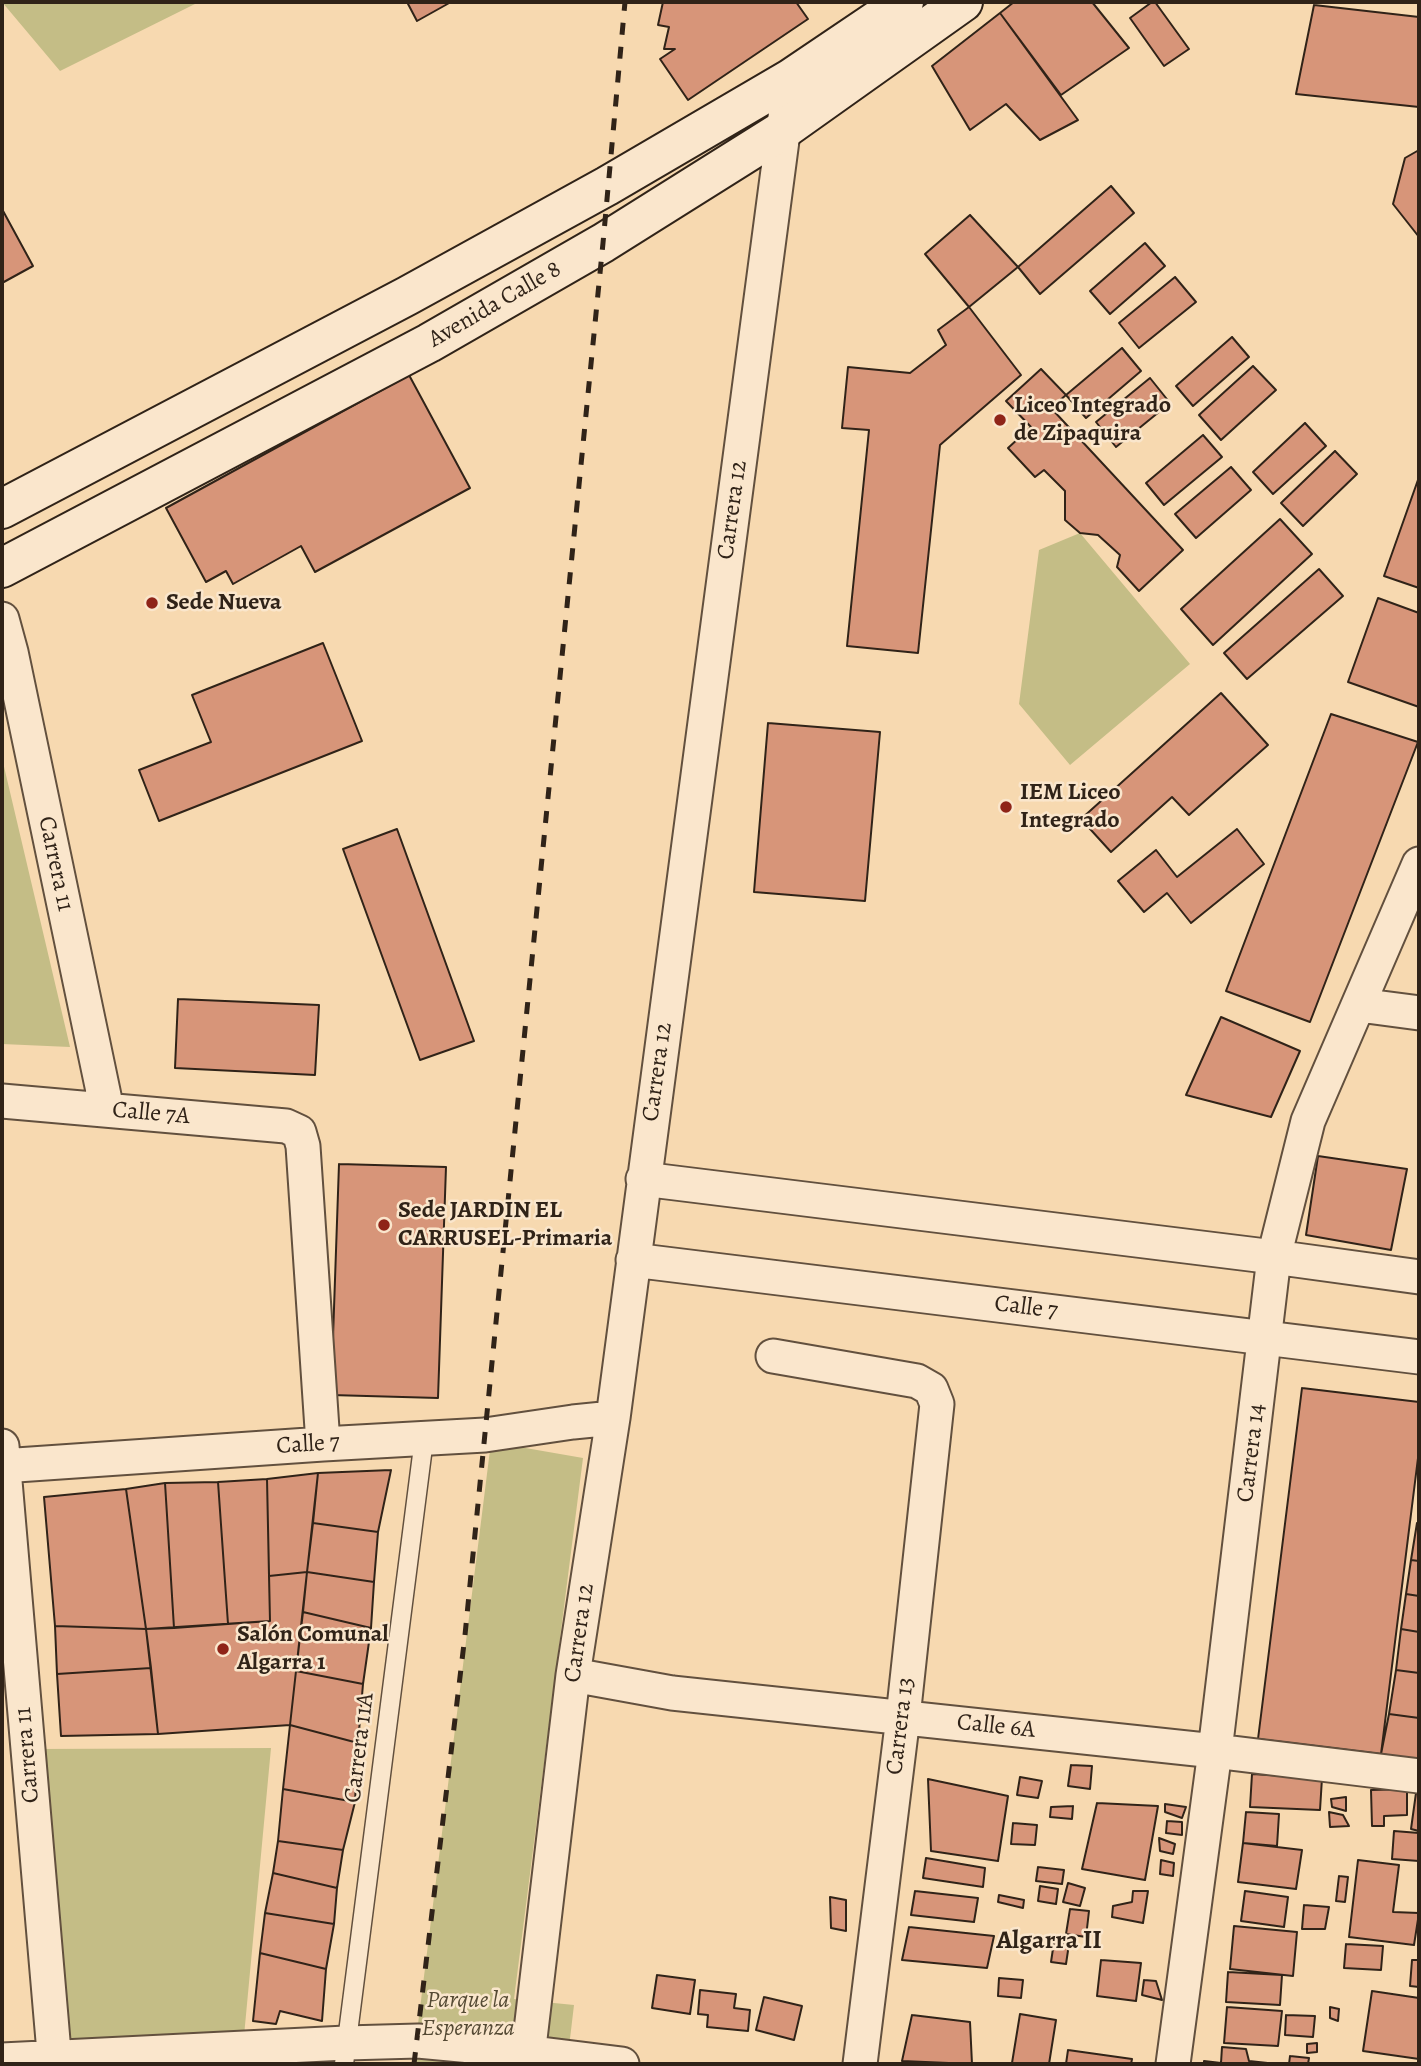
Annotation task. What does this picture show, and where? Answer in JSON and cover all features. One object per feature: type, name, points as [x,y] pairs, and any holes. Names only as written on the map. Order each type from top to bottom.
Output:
[{"type":"main road","name":"Avenida Calle 8","points":[[2,509],[407,296],[607,186],[790,79],[904,2]]},
{"type":"main road","name":"Avenida Calle 8","points":[[2,568],[429,343],[603,243],[783,130],[964,2]]},
{"type":"street","name":"Carrera 12","points":[[528,2058],[573,1675],[613,1418],[790,79]]},
{"type":"street","name":"Carrera 11","points":[[2,619],[107,1110]]},
{"type":"street","name":"Carrera 14","points":[[1173,2064],[1266,1339],[1274,1257],[1308,1121],[1419,864]]},
{"type":"street","points":[[1359,1005],[1419,1013]]},
{"type":"street","name":"Calle 7A","points":[[2,1101],[286,1126],[299,1132],[304,1159],[323,1444]]},
{"type":"street","points":[[643,1179],[1419,1277]]},
{"type":"street","name":"Calle 7","points":[[633,1260],[1419,1357]]},
{"type":"street","name":"Carrera 13","points":[[773,1356],[917,1381],[931,1389],[937,1404],[903,1717],[860,2064]]},
{"type":"street","name":"Calle 7","points":[[2,1459],[485,1435],[613,1418]]},
{"type":"street","name":"Carrera 11","points":[[2,1459],[55,2060]]},
{"type":"street","name":"Calle 6A","points":[[573,1675],[672,1693],[1214,1751],[1419,1776]]},
{"type":"street","points":[[2,2060],[345,2053],[418,2041],[528,2058],[622,2064]]},
{"type":"lane","name":"Carrera 11A","points":[[345,2053],[424,1439]]},
{"type":"green space","points":[[2,2],[199,2],[60,71]]},
{"type":"green space","points":[[1080,533],[1190,664],[1070,765],[1019,704],[1039,550]]},
{"type":"green space","points":[[2,758],[70,1047],[2,1044]]},
{"type":"green space","name":"Parque la Esperanza","points":[[491,1442],[583,1458],[514,1999],[574,2005],[567,2064],[413,2064]]},
{"type":"green space","points":[[271,1748],[244,2036],[59,2048],[36,1749]]},
{"type":"building","points":[[407,2],[451,2],[417,21]]},
{"type":"building","points":[[663,2],[796,2],[808,19],[688,100],[660,59],[675,49],[664,49],[669,27],[658,25]]},
{"type":"building","points":[[1014,2],[1092,2],[1129,48],[1061,95],[1000,13]]},
{"type":"building","points":[[1155,2],[1189,49],[1164,66],[1130,18]]},
{"type":"building","points":[[1314,5],[1419,17],[1419,107],[1296,94]]},
{"type":"building","points":[[1000,13],[1078,120],[1040,140],[1006,104],[970,130],[932,66]]},
{"type":"building","points":[[1419,150],[1419,237],[1393,204],[1405,158]]},
{"type":"building","points":[[1111,186],[1134,213],[1040,294],[1018,267]]},
{"type":"building","points":[[2,209],[33,266],[2,283]]},
{"type":"building","points":[[970,215],[1018,267],[969,307],[925,254]]},
{"type":"building","points":[[1145,243],[1165,266],[1110,314],[1090,291]]},
{"type":"building","points":[[1175,277],[1196,302],[1139,348],[1119,323]]},
{"type":"building","points":[[969,307],[1021,375],[940,445],[918,653],[847,646],[869,430],[842,428],[848,367],[910,373],[946,345],[938,330]]},
{"type":"building","points":[[1232,337],[1249,357],[1193,406],[1176,386]]},
{"type":"building","points":[[1122,348],[1141,371],[1086,418],[1066,395]]},
{"type":"building","points":[[1253,366],[1276,390],[1221,440],[1199,415]]},
{"type":"building","points":[[1041,369],[1066,395],[1051,408],[1183,550],[1139,591],[1117,567],[1120,555],[1098,535],[1080,533],[1065,520],[1065,491],[1044,470],[1035,477],[1008,448],[1031,427],[1006,401]]},
{"type":"building","points":[[409,375],[470,488],[315,572],[301,546],[233,584],[226,571],[206,582],[166,508]]},
{"type":"building","points":[[1150,378],[1170,403],[1116,447],[1096,422]]},
{"type":"building","points":[[1305,423],[1326,446],[1273,494],[1253,472]]},
{"type":"building","points":[[1203,435],[1222,457],[1164,505],[1146,483]]},
{"type":"building","points":[[1335,451],[1357,474],[1303,526],[1281,503]]},
{"type":"building","points":[[1231,467],[1251,490],[1196,538],[1175,514]]},
{"type":"building","points":[[1419,477],[1419,588],[1384,576]]},
{"type":"building","points":[[1280,519],[1312,554],[1213,645],[1181,609]]},
{"type":"building","points":[[1319,569],[1343,596],[1247,679],[1224,653]]},
{"type":"building","points":[[1378,598],[1419,613],[1419,707],[1348,682]]},
{"type":"building","points":[[323,643],[362,741],[159,821],[139,770],[211,742],[192,695]]},
{"type":"building","points":[[1221,693],[1268,745],[1189,815],[1172,797],[1111,852],[1081,819]]},
{"type":"building","points":[[1331,714],[1418,742],[1310,1022],[1226,991]]},
{"type":"building","points":[[768,723],[880,732],[865,901],[754,892]]},
{"type":"building","points":[[397,829],[474,1041],[420,1060],[343,849]]},
{"type":"building","points":[[1237,829],[1264,864],[1191,923],[1167,893],[1144,912],[1118,881],[1156,850],[1177,877]]},
{"type":"building","points":[[178,999],[319,1005],[315,1075],[175,1068]]},
{"type":"building","points":[[1221,1017],[1300,1051],[1271,1117],[1186,1095]]},
{"type":"building","points":[[1318,1156],[1407,1169],[1391,1250],[1306,1235]]},
{"type":"building","points":[[339,1164],[446,1167],[438,1398],[331,1395]]},
{"type":"building","points":[[1302,1388],[1419,1402],[1419,1450],[1381,1754],[1258,1739]]},
{"type":"building","points":[[391,1470],[378,1532],[313,1523],[318,1473]]},
{"type":"building","points":[[318,1473],[307,1572],[269,1576],[267,1479]]},
{"type":"building","points":[[267,1479],[270,1621],[228,1624],[218,1482]]},
{"type":"building","points":[[218,1482],[228,1624],[174,1628],[165,1483]]},
{"type":"building","points":[[165,1483],[174,1628],[146,1629],[126,1489]]},
{"type":"building","points":[[126,1489],[146,1629],[55,1626],[44,1497]]},
{"type":"building","points":[[313,1523],[378,1532],[374,1582],[307,1572]]},
{"type":"building","points":[[1419,1523],[1419,1561],[1411,1560]]},
{"type":"building","points":[[1411,1560],[1419,1561],[1419,1596],[1406,1594]]},
{"type":"building","name":"Salón Comunal Algarra 1","points":[[307,1572],[290,1725],[158,1734],[146,1629],[270,1621],[269,1576]]},
{"type":"building","points":[[307,1572],[374,1582],[371,1628],[303,1612]]},
{"type":"building","points":[[1406,1594],[1419,1596],[1419,1632],[1401,1629]]},
{"type":"building","points":[[303,1612],[371,1628],[363,1684],[296,1671]]},
{"type":"building","points":[[55,1626],[146,1629],[151,1668],[57,1674]]},
{"type":"building","points":[[1401,1629],[1419,1632],[1419,1673],[1396,1670]]},
{"type":"building","points":[[151,1668],[158,1734],[61,1736],[57,1674]]},
{"type":"building","points":[[1396,1670],[1419,1673],[1419,1718],[1389,1714]]},
{"type":"building","points":[[296,1671],[363,1684],[358,1743],[290,1725]]},
{"type":"building","points":[[1389,1714],[1419,1718],[1419,1760],[1381,1754]]},
{"type":"building","points":[[290,1725],[358,1743],[355,1802],[283,1789]]},
{"type":"building","points":[[1071,1765],[1092,1766],[1090,1789],[1068,1786]]},
{"type":"building","points":[[1252,1774],[1322,1778],[1320,1810],[1250,1807]]},
{"type":"building","points":[[1020,1777],[1042,1781],[1038,1798],[1017,1795]]},
{"type":"building","points":[[928,1779],[1008,1796],[998,1861],[931,1851]]},
{"type":"building","points":[[283,1789],[355,1802],[343,1850],[278,1841]]},
{"type":"building","points":[[1407,1789],[1407,1815],[1384,1816],[1384,1826],[1372,1826],[1371,1790]]},
{"type":"building","points":[[1416,1793],[1419,1794],[1419,1831],[1411,1829]]},
{"type":"building","points":[[1346,1797],[1346,1811],[1332,1807],[1331,1799]]},
{"type":"building","points":[[1097,1803],[1158,1806],[1145,1880],[1082,1869]]},
{"type":"building","points":[[1165,1804],[1186,1807],[1182,1818],[1165,1812]]},
{"type":"building","points":[[1073,1806],[1072,1819],[1050,1817],[1051,1807]]},
{"type":"building","points":[[1246,1812],[1279,1814],[1277,1846],[1243,1843]]},
{"type":"building","points":[[1329,1812],[1343,1815],[1349,1826],[1330,1827]]},
{"type":"building","points":[[1167,1821],[1182,1822],[1182,1835],[1166,1833]]},
{"type":"building","points":[[1013,1823],[1037,1825],[1035,1845],[1011,1844]]},
{"type":"building","points":[[1394,1831],[1419,1833],[1419,1861],[1392,1859]]},
{"type":"building","points":[[1159,1838],[1175,1844],[1173,1854],[1160,1851]]},
{"type":"building","points":[[278,1841],[343,1850],[337,1888],[273,1873]]},
{"type":"building","points":[[1243,1843],[1302,1850],[1296,1889],[1238,1882]]},
{"type":"building","points":[[926,1858],[985,1868],[983,1887],[923,1878]]},
{"type":"building","points":[[1161,1860],[1174,1863],[1173,1876],[1160,1874]]},
{"type":"building","points":[[1358,1860],[1399,1865],[1393,1912],[1419,1913],[1414,1945],[1349,1937]]},
{"type":"building","points":[[1038,1867],[1064,1870],[1062,1884],[1036,1881]]},
{"type":"building","points":[[273,1873],[337,1888],[334,1924],[265,1913]]},
{"type":"building","points":[[1339,1876],[1348,1877],[1345,1902],[1336,1901]]},
{"type":"building","points":[[1068,1883],[1085,1888],[1080,1906],[1063,1902]]},
{"type":"building","points":[[1040,1886],[1058,1889],[1056,1904],[1038,1901]]},
{"type":"building","points":[[915,1891],[978,1898],[974,1922],[911,1915]]},
{"type":"building","points":[[1133,1891],[1148,1891],[1143,1923],[1112,1917],[1113,1906],[1132,1902]]},
{"type":"building","points":[[1245,1891],[1288,1897],[1284,1927],[1241,1921]]},
{"type":"building","points":[[999,1895],[1024,1900],[1023,1908],[998,1902]]},
{"type":"building","points":[[830,1897],[846,1900],[846,1931],[831,1928]]},
{"type":"building","points":[[1304,1905],[1329,1907],[1325,1929],[1302,1929]]},
{"type":"building","points":[[1070,1909],[1089,1911],[1086,1937],[1066,1934]]},
{"type":"building","points":[[265,1913],[334,1924],[326,1969],[260,1953]]},
{"type":"building","points":[[1234,1926],[1297,1932],[1293,1976],[1230,1969]]},
{"type":"building","points":[[909,1927],[994,1936],[987,1968],[902,1960]]},
{"type":"building","points":[[1054,1942],[1069,1944],[1066,1964],[1051,1962]]},
{"type":"building","points":[[1346,1944],[1383,1946],[1381,1970],[1344,1968]]},
{"type":"building","points":[[260,1953],[326,1969],[322,2021],[280,2011],[276,2024],[253,2021]]},
{"type":"building","points":[[1101,1960],[1141,1963],[1136,2001],[1097,1996]]},
{"type":"building","points":[[1412,1960],[1419,1960],[1419,1987],[1410,1986]]},
{"type":"building","points":[[1228,1972],[1282,1975],[1280,2005],[1226,2002]]},
{"type":"building","points":[[657,1975],[695,1980],[690,2014],[652,2008]]},
{"type":"building","points":[[999,1978],[1023,1980],[1021,1998],[998,1996]]},
{"type":"building","points":[[1144,1980],[1156,1981],[1162,2000],[1142,1995]]},
{"type":"building","points":[[700,1990],[736,1994],[734,2008],[750,2010],[748,2031],[707,2027],[708,2015],[698,2014]]},
{"type":"building","points":[[1372,1991],[1419,1998],[1419,2059],[1363,2051]]},
{"type":"building","points":[[764,1997],[802,2006],[794,2040],[756,2030]]},
{"type":"building","points":[[1227,2007],[1282,2011],[1278,2046],[1224,2043]]},
{"type":"building","points":[[1330,2007],[1339,2009],[1338,2021],[1330,2018]]},
{"type":"building","points":[[1020,2014],[1056,2020],[1049,2064],[1012,2063]]},
{"type":"building","points":[[912,2015],[970,2022],[972,2064],[902,2061]]},
{"type":"building","points":[[1286,2015],[1315,2016],[1313,2037],[1285,2035]]},
{"type":"building","points":[[1317,2043],[1317,2052],[1307,2053],[1307,2044]]},
{"type":"building","points":[[1222,2047],[1246,2049],[1249,2061],[1277,2064],[1204,2064],[1204,2061],[1221,2063]]},
{"type":"building","points":[[1068,2050],[1132,2059],[1131,2064],[1066,2064]]},
{"type":"building","points":[[1290,2056],[1309,2058],[1308,2064],[1289,2064]]},
{"type":"railway","points":[[414,2064],[465,1635],[625,2]]},
{"type":"place","name":"Liceo Integrado de Zipaquira","points":[[1000,420]]},
{"type":"place","name":"Sede Nueva","points":[[152,603]]},
{"type":"place","name":"IEM Liceo Integrado","points":[[1006,807]]},
{"type":"place","name":"Sede JARDIN EL CARRUSEL-Primaria","points":[[384,1225]]},
{"type":"place","name":"Salón Comunal Algarra 1","points":[[223,1649]]},
{"type":"district","name":"Algarra II","points":[[1049,1942]]}]
